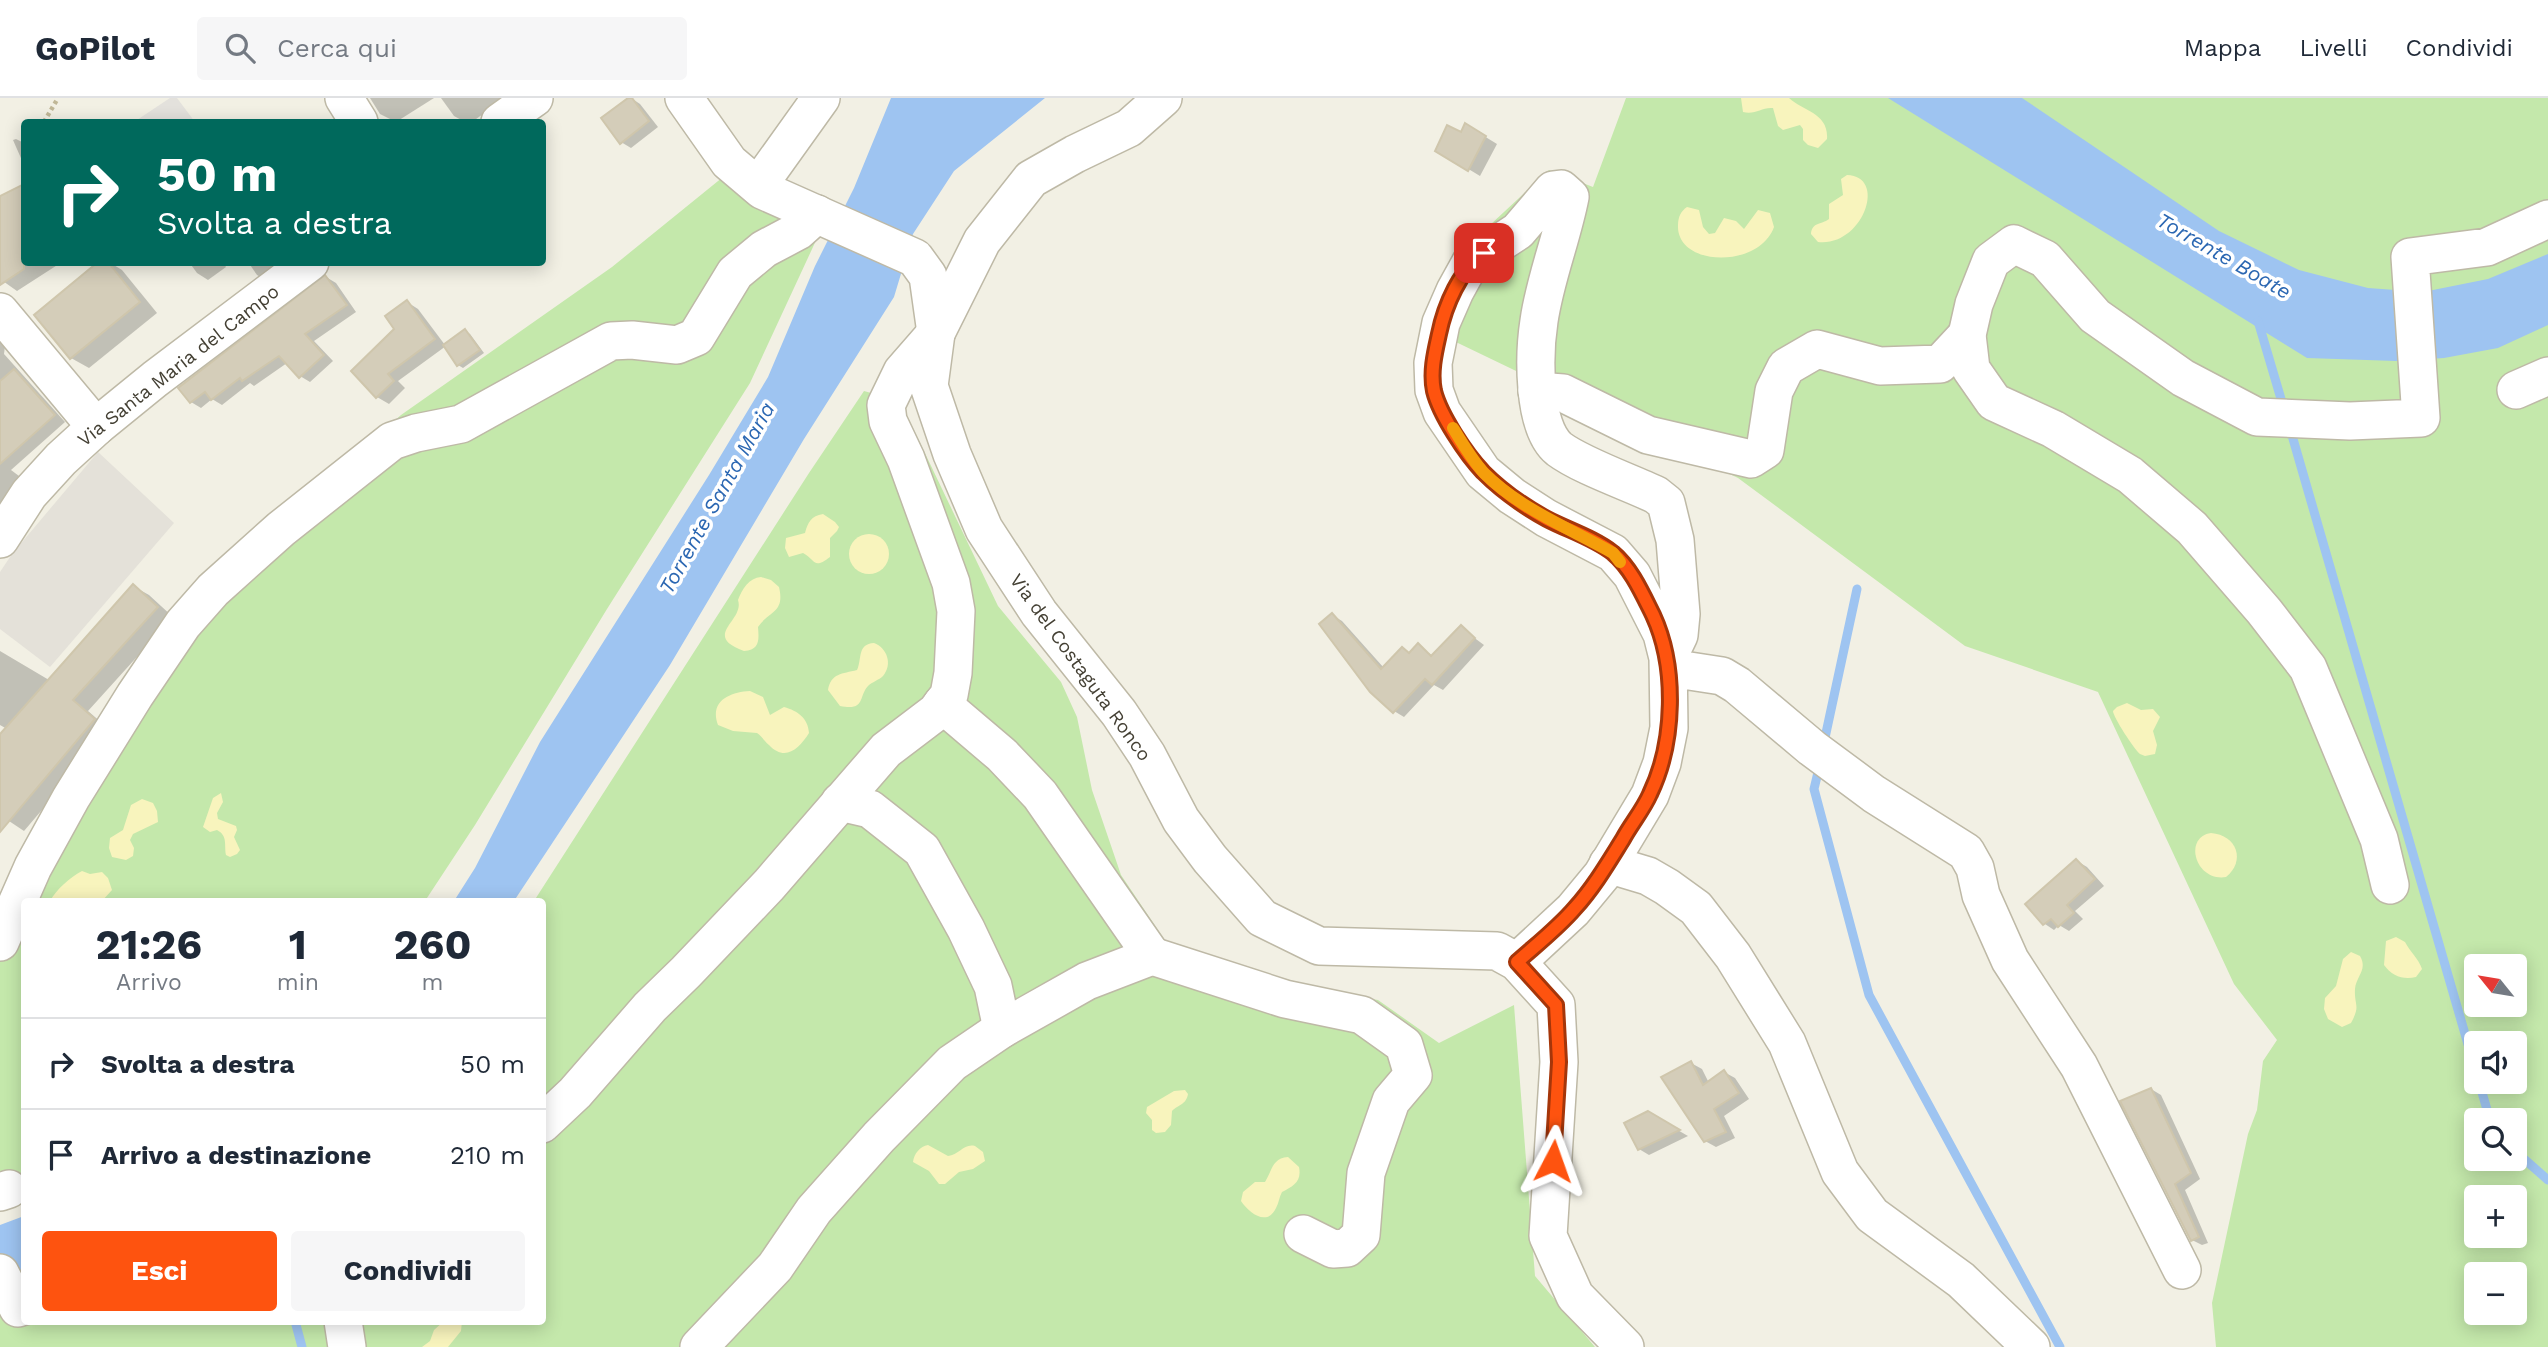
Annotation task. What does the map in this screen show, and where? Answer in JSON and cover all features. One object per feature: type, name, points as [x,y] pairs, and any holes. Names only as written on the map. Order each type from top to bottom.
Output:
[{"type":"street","points":[[344,98],[357,119]]},
{"type":"street","points":[[504,119],[534,98]]},
{"type":"street","points":[[0,942],[33,867],[71,798],[183,624],[213,590],[281,529],[392,441],[461,424],[611,341],[632,340],[677,345],[696,337],[735,273],[764,249],[798,231],[819,215],[758,186],[729,162],[684,98]]},
{"type":"street","points":[[758,186],[821,98]]},
{"type":"street","points":[[546,1120],[575,1093],[650,1007],[769,885],[886,750],[936,712],[948,695],[953,673],[956,611],[951,583],[906,459],[888,421],[886,405],[902,372],[936,333],[982,241],[1031,179],[1129,128],[1163,98]]},
{"type":"street","points":[[1517,962],[1573,910],[1602,875],[1650,795],[1662,763],[1669,728],[1668,658],[1662,634],[1632,575],[1613,553],[1546,518],[1512,496],[1483,472],[1442,412],[1434,390],[1433,363],[1441,323],[1471,262],[1518,231],[1553,190],[1561,189],[1570,197],[1539,320],[1538,407],[1546,429],[1558,448],[1656,495],[1667,503],[1675,540],[1681,614],[1679,635],[1668,658]]},
{"type":"street","name":"Via del Costaguta Ronco","points":[[819,215],[915,258],[928,276],[936,333],[929,386],[951,454],[984,529],[1038,612],[1118,713],[1147,755],[1181,820],[1210,859],[1262,918],[1318,946],[1497,951],[1517,962],[1556,1005],[1559,1062],[1548,1236],[1575,1296],[1625,1347]]},
{"type":"street","points":[[2390,885],[2379,839],[2308,668],[2264,611],[2192,528],[2130,475],[2053,429],[1994,402],[1971,369],[1967,335],[1974,304],[1991,261],[2014,244],[2045,259],[2095,316],[2183,378],[2258,417],[2350,421],[2421,418],[2410,257],[2487,247],[2548,219]]},
{"type":"street","name":"Via Santa Maria del Campo","points":[[0,539],[29,495],[61,459],[96,427],[305,266]]},
{"type":"street","points":[[0,313],[96,427]]},
{"type":"street","points":[[1537,391],[1563,394],[1648,435],[1751,459],[1765,450],[1774,391],[1786,367],[1817,349],[1880,366],[1940,364],[1967,335]]},
{"type":"street","points":[[1668,658],[1683,670],[1722,676],[1737,685],[1812,748],[1874,794],[1966,852],[1976,868],[1981,895],[2010,960],[2079,1066],[2182,1270]]},
{"type":"street","points":[[942,704],[1002,755],[1041,795],[1152,956],[1285,999],[1362,1015],[1404,1045],[1413,1074],[1391,1101],[1366,1173],[1362,1235],[1347,1248],[1333,1249],[1303,1234]]},
{"type":"street","points":[[840,802],[870,809],[922,850],[966,929],[993,986],[1002,1029]]},
{"type":"street","points":[[1608,864],[1648,876],[1696,908],[1732,956],[1787,1042],[1840,1172],[1872,1215],[1961,1280],[2031,1347]]},
{"type":"street","points":[[699,1347],[775,1267],[814,1210],[878,1137],[952,1063],[1002,1029],[1087,981],[1152,956]]},
{"type":"street","points":[[344,1325],[347,1347]]},
{"type":"path","points":[[46,119],[58,98]]},
{"type":"shaded area","points":[[170,98],[177,98],[193,119],[138,119]]},
{"type":"shaded area","points":[[98,452],[174,523],[50,667],[0,629],[0,572]]},
{"type":"green space","points":[[1626,98],[2548,98],[2548,1347],[2216,1347],[2212,1303],[2248,1134],[2257,1110],[2263,1061],[2277,1040],[2234,984],[2098,692],[1965,646],[1738,478],[1433,331],[1461,252],[1549,170],[1593,187]]},
{"type":"green space","points":[[723,177],[763,211],[819,234],[750,383],[427,898],[21,898],[21,1200],[0,1211],[0,912],[112,724],[325,481],[401,415],[612,267]]},
{"type":"green space","points":[[864,391],[900,401],[998,606],[1061,682],[1077,717],[1092,790],[1121,875],[1166,942],[1256,980],[1378,1000],[1439,1043],[1514,1005],[1535,1276],[1595,1347],[0,1347],[0,1301],[21,1318],[21,1325],[546,1325],[546,898],[536,898]]},
{"type":"sand","points":[[1741,98],[1789,98],[1820,118],[1827,130],[1827,139],[1818,148],[1808,145],[1803,140],[1803,129],[1800,125],[1783,130],[1778,126],[1773,108],[1743,112]]},
{"type":"sand","points":[[1847,175],[1859,178],[1866,187],[1868,198],[1865,211],[1847,234],[1834,241],[1818,242],[1811,234],[1812,230],[1829,219],[1829,204],[1843,195],[1841,179]]},
{"type":"sand","points":[[1687,207],[1699,210],[1703,227],[1709,234],[1715,233],[1724,218],[1736,221],[1744,229],[1758,210],[1770,213],[1774,227],[1765,241],[1737,256],[1720,258],[1704,255],[1690,249],[1681,239],[1679,219]]},
{"type":"sand","points":[[823,514],[839,527],[830,538],[830,557],[817,563],[803,553],[789,557],[785,548],[786,538],[805,533],[811,520]]},
{"type":"sand","points":[[869,534],[877,535],[883,540],[888,546],[888,562],[883,568],[877,573],[869,574],[861,573],[855,568],[850,562],[849,554],[850,546],[855,540],[861,535]]},
{"type":"sand","points":[[761,577],[771,580],[779,587],[780,602],[758,627],[756,646],[744,651],[732,645],[726,639],[725,633],[739,608],[738,600],[744,588],[753,579]]},
{"type":"sand","points":[[874,643],[885,652],[888,662],[886,671],[868,686],[858,705],[840,706],[828,690],[829,684],[838,675],[857,670],[862,649]]},
{"type":"sand","points":[[750,691],[763,697],[770,715],[784,707],[804,719],[809,733],[801,744],[791,751],[781,753],[757,733],[733,731],[718,725],[716,710],[723,699],[735,693]]},
{"type":"sand","points":[[2127,703],[2141,710],[2153,709],[2160,717],[2153,731],[2157,745],[2155,754],[2140,754],[2116,720],[2113,711]]},
{"type":"sand","points":[[221,793],[223,802],[217,813],[218,819],[236,826],[234,837],[240,850],[230,857],[226,855],[223,835],[217,830],[210,832],[203,827],[213,798]]},
{"type":"sand","points":[[142,799],[153,803],[158,822],[133,834],[130,840],[134,848],[133,856],[126,860],[112,857],[110,838],[123,830],[131,805]]},
{"type":"sand","points":[[2211,833],[2227,838],[2236,850],[2236,864],[2226,877],[2215,877],[2207,873],[2196,858],[2197,842],[2202,836]]},
{"type":"sand","points":[[82,871],[90,874],[102,872],[108,878],[112,890],[105,898],[52,898],[72,877]]},
{"type":"sand","points":[[2396,937],[2405,942],[2421,965],[2422,969],[2416,977],[2398,976],[2384,965],[2386,941]]},
{"type":"sand","points":[[2351,952],[2360,956],[2363,965],[2355,989],[2356,1012],[2351,1023],[2342,1027],[2328,1019],[2324,1009],[2325,998],[2336,986],[2343,959]]},
{"type":"sand","points":[[1185,1090],[1187,1098],[1172,1111],[1171,1125],[1165,1132],[1156,1133],[1152,1130],[1152,1120],[1146,1113],[1147,1107],[1174,1091]]},
{"type":"sand","points":[[928,1145],[948,1156],[968,1146],[975,1146],[983,1152],[985,1161],[973,1169],[959,1172],[945,1184],[939,1184],[929,1171],[913,1162],[918,1151]]},
{"type":"sand","points":[[1288,1157],[1299,1167],[1298,1180],[1282,1192],[1272,1214],[1268,1217],[1258,1216],[1241,1201],[1243,1192],[1255,1182],[1265,1182],[1276,1162]]},
{"type":"sand","points":[[440,1325],[462,1325],[461,1331],[448,1347],[422,1347],[430,1341],[434,1330]]},
{"type":"water","name":"Torrente Santa Maria","points":[[891,98],[1045,98],[954,171],[913,234],[894,297],[804,439],[670,665],[516,898],[456,898],[475,868],[540,742],[768,377],[815,266],[854,188]]},
{"type":"water","name":"Torrente Boate","points":[[1888,98],[2022,98],[2219,231],[2299,270],[2368,288],[2423,292],[2488,279],[2548,254],[2548,325],[2498,348],[2444,358],[2396,361],[2307,358]]},
{"type":"water","points":[[21,1217],[21,1282],[0,1291],[0,1225]]},
{"type":"building","points":[[628,98],[632,98],[649,121],[620,144],[601,118]]},
{"type":"building","points":[[1465,123],[1486,136],[1468,171],[1435,151],[1447,125],[1461,132]]},
{"type":"building","points":[[21,186],[21,266],[24,266],[24,269],[0,285],[0,196]]},
{"type":"building","points":[[93,266],[111,266],[140,302],[70,359],[34,315]]},
{"type":"building","points":[[325,275],[347,305],[305,334],[324,355],[299,378],[279,356],[242,381],[240,378],[211,400],[205,392],[190,403],[178,388]]},
{"type":"building","points":[[407,300],[435,339],[388,374],[394,381],[376,398],[351,371],[394,329],[385,316]]},
{"type":"building","points":[[465,329],[480,350],[457,366],[443,345]]},
{"type":"building","points":[[14,369],[55,415],[0,464],[0,381]]},
{"type":"building","points":[[133,584],[158,607],[73,700],[95,719],[0,832],[0,734]]},
{"type":"building","points":[[1332,613],[1381,669],[1402,647],[1409,653],[1418,643],[1431,656],[1461,625],[1475,638],[1432,685],[1425,679],[1393,713],[1370,692],[1319,624]]},
{"type":"building","points":[[2076,859],[2095,879],[2067,905],[2074,913],[2058,927],[2051,919],[2043,925],[2025,904]]},
{"type":"building","points":[[1691,1061],[1703,1085],[1724,1070],[1739,1093],[1714,1109],[1726,1132],[1704,1142],[1661,1077]]},
{"type":"building","points":[[2151,1088],[2191,1173],[2175,1184],[2199,1237],[2191,1241],[2120,1101]]},
{"type":"building","points":[[1648,1111],[1680,1130],[1638,1150],[1624,1123]]},
{"type":"waterway","points":[[2258,321],[2284,409]]},
{"type":"waterway","points":[[2289,425],[2464,1031]]},
{"type":"waterway","points":[[1823,747],[1857,589]]},
{"type":"waterway","points":[[1820,764],[1814,789],[1869,995],[2060,1347]]},
{"type":"waterway","points":[[2482,1094],[2487,1108]]},
{"type":"waterway","points":[[2527,1162],[2548,1180]]},
{"type":"waterway","points":[[296,1325],[302,1347]]},
{"type":"slow traffic","points":[[1453,428],[1483,472],[1512,496],[1546,518],[1613,553],[1620,562]]},
{"type":"route","points":[[1484,253],[1471,262],[1441,323],[1433,363],[1434,390],[1442,412],[1483,472],[1512,496],[1546,518],[1613,553],[1632,575],[1643,595],[1662,634],[1668,658],[1669,728],[1662,763],[1650,795],[1602,875],[1573,910],[1517,962],[1556,1005],[1559,1062],[1553,1161]]}]
